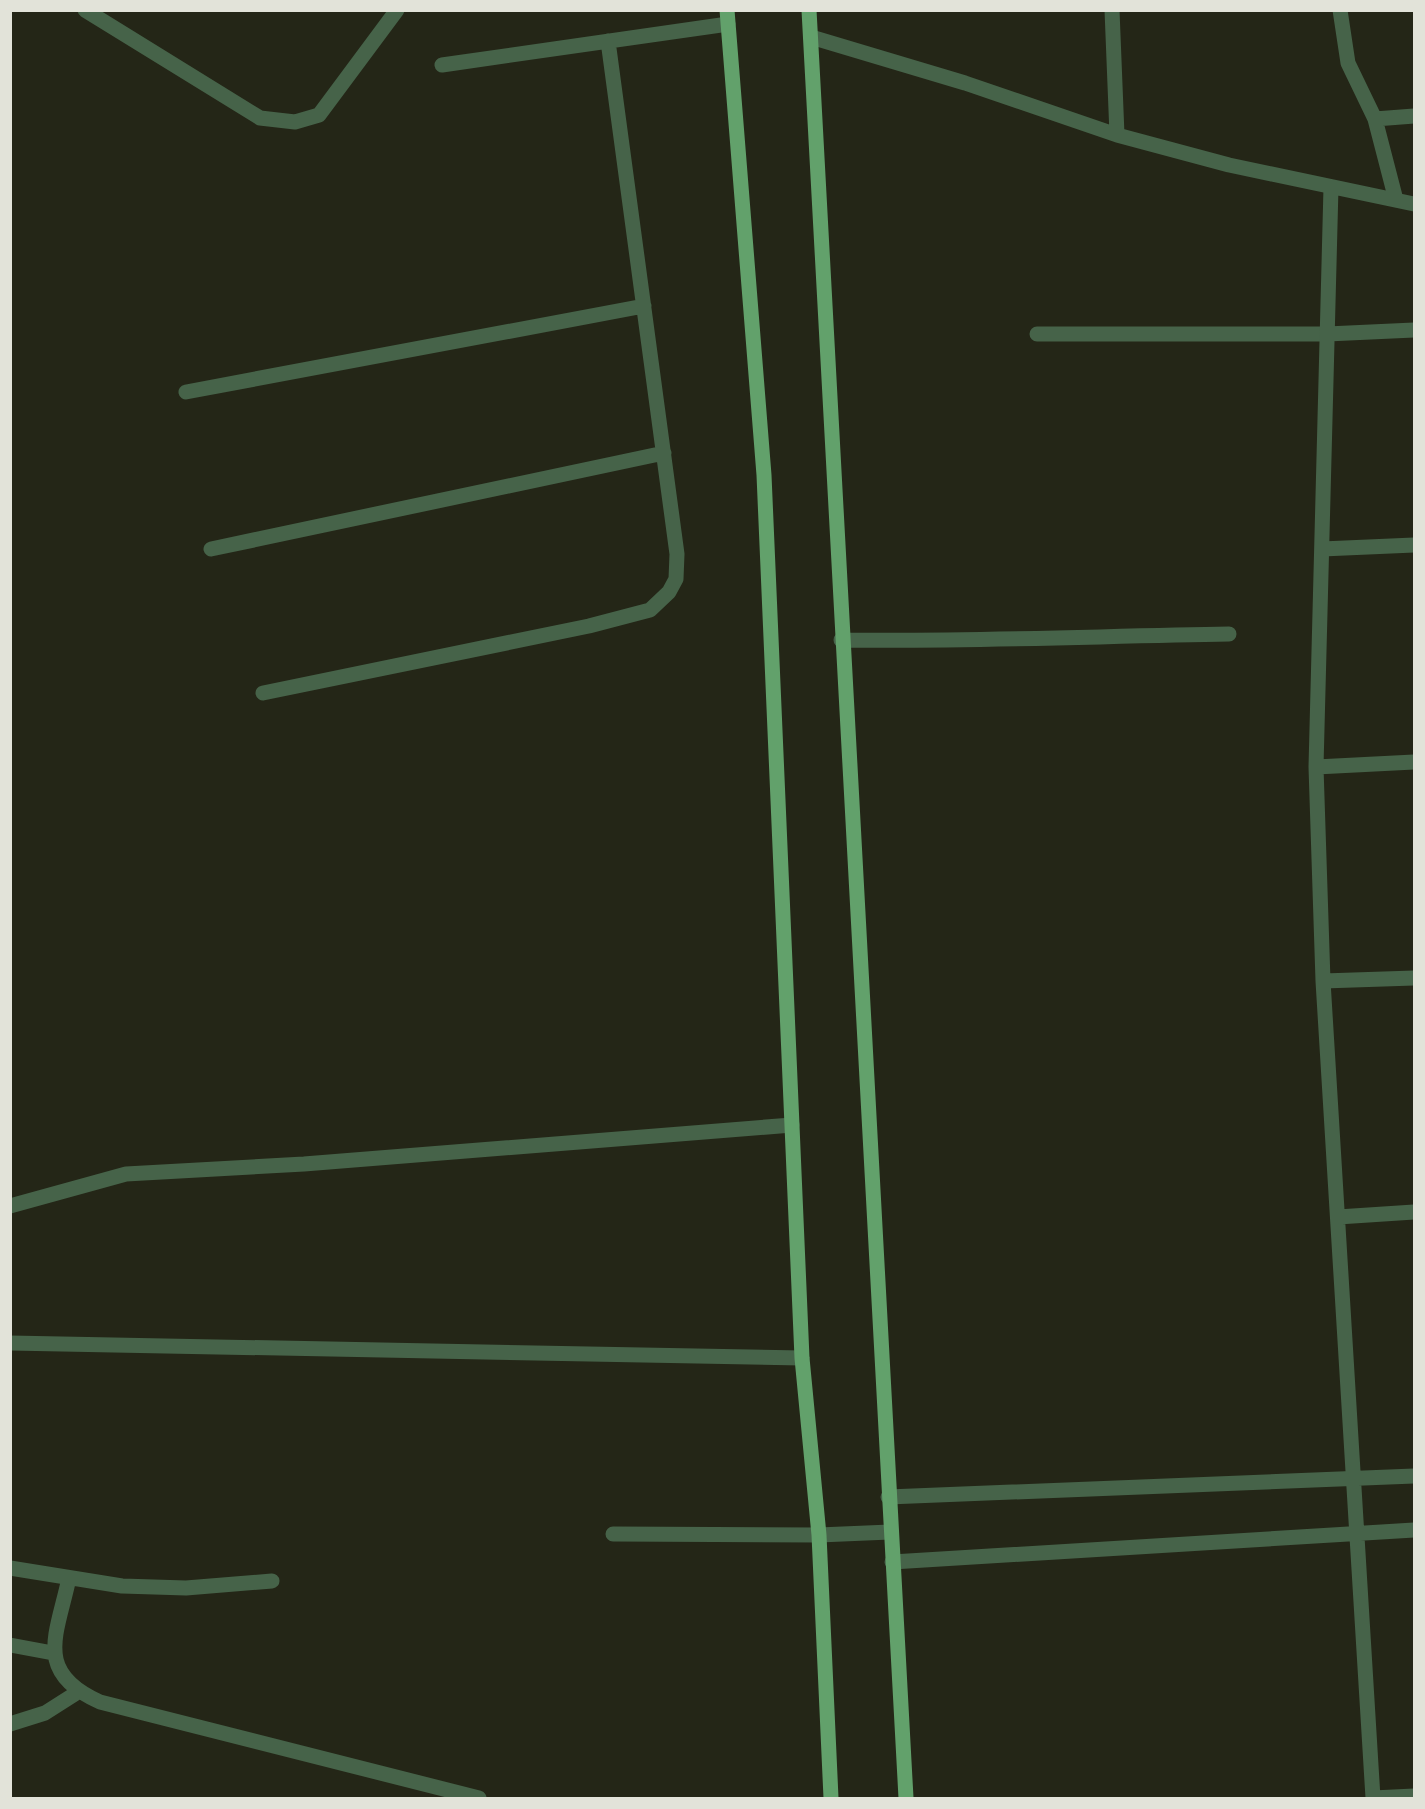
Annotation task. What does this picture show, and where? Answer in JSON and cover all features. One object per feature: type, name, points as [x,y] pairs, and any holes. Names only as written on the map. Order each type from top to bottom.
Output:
[{"type":"main road","points":[[808,10],[906,1798]]},
{"type":"main road","points":[[727,17],[764,475],[802,1358],[819,1535],[831,1798]]},
{"type":"street","points":[[85,10],[260,118],[295,122],[319,115],[398,10]]},
{"type":"street","points":[[1112,10],[1117,135]]},
{"type":"street","points":[[1341,10],[1348,63],[1375,119],[1396,200]]},
{"type":"street","points":[[442,65],[608,41],[727,17]]},
{"type":"street","points":[[811,37],[965,82],[1117,135],[1228,165],[1414,204]]},
{"type":"street","points":[[262,693],[589,626],[650,610],[669,592],[676,579],[677,554],[608,41]]},
{"type":"street","points":[[1375,119],[1414,116]]},
{"type":"street","points":[[1331,187],[1316,766],[1323,981],[1373,1798]]},
{"type":"street","points":[[186,392],[644,306]]},
{"type":"street","points":[[1037,334],[1327,334],[1414,330]]},
{"type":"street","points":[[211,549],[664,453]]},
{"type":"street","points":[[1322,549],[1414,545]]},
{"type":"street","points":[[841,640],[966,641],[1229,634]]},
{"type":"street","points":[[1316,766],[1414,762]]},
{"type":"street","points":[[1323,981],[1414,978]]},
{"type":"street","points":[[10,1206],[126,1174],[304,1164],[792,1125]]},
{"type":"street","points":[[1338,1216],[1414,1212]]},
{"type":"street","points":[[10,1342],[802,1358]]},
{"type":"street","points":[[888,1497],[1414,1476]]},
{"type":"street","points":[[892,1562],[1414,1530]]},
{"type":"street","points":[[613,1534],[819,1535],[890,1532]]},
{"type":"street","points":[[10,1568],[122,1586],[186,1588],[272,1581]]},
{"type":"street","points":[[69,1578],[53,1653],[62,1677],[78,1692],[100,1702],[479,1798]]},
{"type":"street","points":[[10,1645],[53,1653]]},
{"type":"street","points":[[10,1724],[45,1713],[78,1692]]},
{"type":"street","points":[[1363,1798],[1414,1796]]}]
